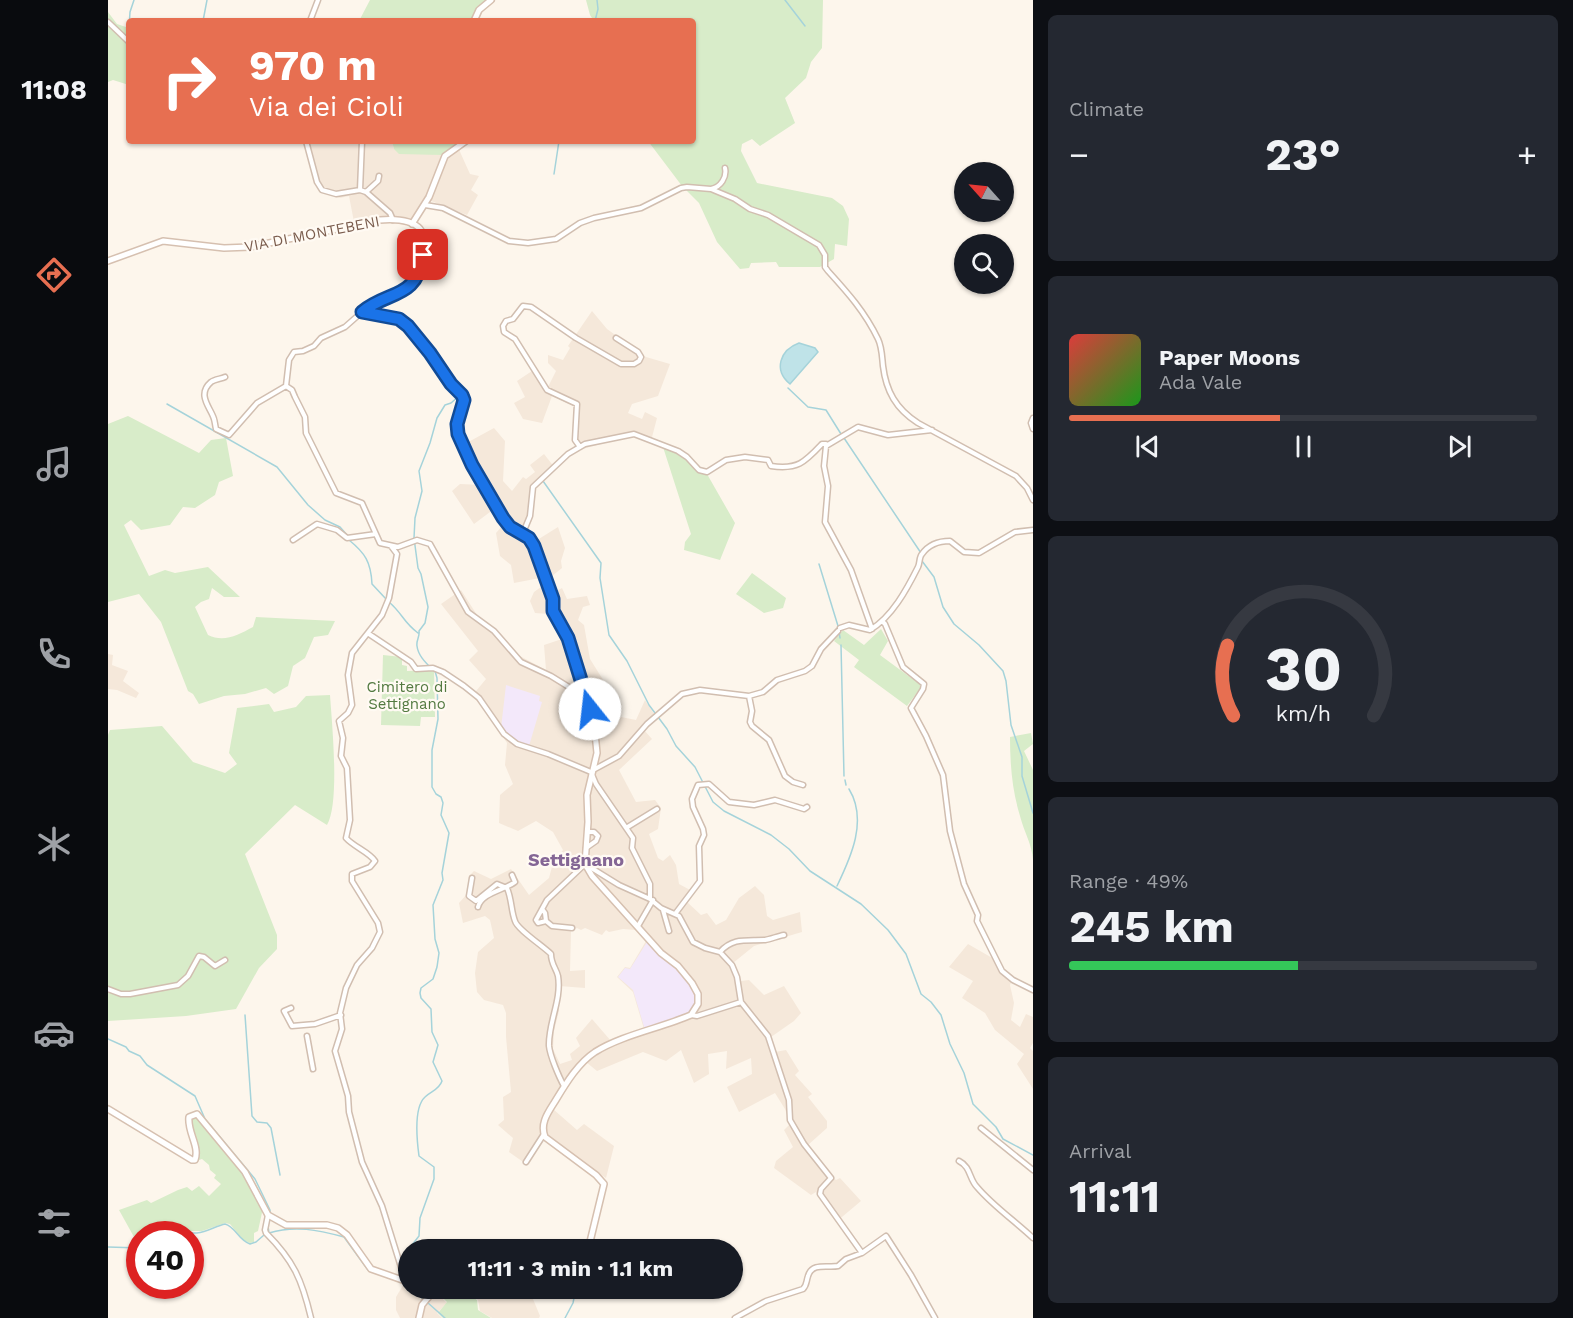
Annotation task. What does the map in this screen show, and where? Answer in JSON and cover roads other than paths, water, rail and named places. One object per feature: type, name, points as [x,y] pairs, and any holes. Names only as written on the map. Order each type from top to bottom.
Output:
[{"type":"street","points":[[311,18],[318,0]]},
{"type":"street","points":[[475,18],[479,10],[491,0]]},
{"type":"street","points":[[108,22],[126,39]]},
{"type":"street","points":[[307,144],[317,182],[322,190],[336,194],[360,190],[366,192],[390,213],[393,220]]},
{"type":"street","points":[[360,190],[362,144]]},
{"type":"street","points":[[286,386],[290,360],[294,352],[314,346],[321,338],[345,327],[362,312],[406,289],[416,277],[422,264],[424,244],[422,231],[412,224],[425,205],[445,156],[462,144]]},
{"type":"street","points":[[711,189],[721,184],[725,176],[725,168]]},
{"type":"street","points":[[366,192],[378,181],[379,176]]},
{"type":"street","points":[[425,205],[443,208],[509,241],[528,243],[556,239],[594,218],[641,208],[687,187],[711,189],[735,199],[750,209],[768,215],[819,245],[825,255],[825,267],[862,308],[879,340],[888,392],[910,418],[1016,476],[1028,488],[1033,500]]},
{"type":"street","name":"VIA DI MONTEBENI","points":[[108,261],[163,241],[224,248],[250,248],[359,224],[393,220],[412,224]]},
{"type":"street","points":[[580,447],[575,440],[577,404],[547,390],[515,339],[504,332],[503,326],[506,321],[513,319],[523,306],[531,307],[576,338],[621,364],[634,364],[639,361],[641,357],[638,352],[616,338]]},
{"type":"street","points":[[362,312],[399,319],[408,326],[451,384],[459,390],[464,400],[457,430],[463,447],[503,518],[510,527],[523,533],[534,546],[553,599],[553,611],[568,638],[580,674],[595,728],[597,753],[587,795],[588,830],[582,867],[553,894],[536,920],[546,921]]},
{"type":"street","points":[[225,377],[212,382],[207,387],[205,400],[216,429],[229,435],[257,403],[286,386]]},
{"type":"street","points":[[286,386],[292,390],[305,417],[306,433],[336,493],[362,503],[380,543],[391,546],[405,545],[417,540],[430,544],[468,612],[494,632],[521,662],[551,676],[585,697]]},
{"type":"street","points":[[1033,418],[1031,423],[1033,429]]},
{"type":"street","points":[[523,533],[530,516],[533,487],[563,458],[589,443],[634,434],[678,451],[699,470],[707,472],[726,460],[745,457],[768,460],[771,466],[789,468],[809,458],[822,444],[858,427],[888,435],[932,430]]},
{"type":"street","points":[[826,444],[825,466],[828,486],[825,522],[851,570],[872,628]]},
{"type":"street","points":[[293,540],[317,524],[337,530],[347,538],[377,534]]},
{"type":"street","points":[[369,634],[411,662],[416,669],[432,668],[443,672],[464,686],[479,698],[504,734],[517,744],[593,770],[619,756],[647,724],[682,694],[700,690],[749,696],[764,692],[777,680],[806,672],[827,641],[839,629],[849,625],[863,629],[872,628],[882,621],[906,589],[919,565],[921,555],[933,544],[950,541],[964,552],[980,553],[1018,531],[1033,530]]},
{"type":"street","points":[[391,546],[397,554],[389,598],[382,615],[352,653],[348,675],[352,705],[348,713],[339,721],[344,738],[340,751],[347,768],[350,820],[346,838],[364,853],[373,857],[375,861],[370,867],[352,874],[352,881],[378,923],[380,932],[372,948],[357,965],[346,988],[341,1016],[342,1029],[335,1051],[348,1096],[349,1112],[362,1162],[382,1206],[398,1256]]},
{"type":"street","points":[[882,621],[903,667],[924,684],[910,708],[926,736],[943,775],[950,831],[964,884],[978,915],[977,921],[1002,971],[1013,980],[1033,990]]},
{"type":"street","points":[[749,696],[752,726],[769,740],[785,776],[793,783],[803,784]]},
{"type":"street","points":[[593,770],[596,784],[633,838],[633,851],[650,884],[652,899],[638,926]]},
{"type":"street","points":[[675,914],[700,881],[699,846],[704,829],[693,807],[692,799],[695,789],[703,784],[712,787],[724,800],[729,802],[754,805],[775,800],[807,807]]},
{"type":"street","points":[[626,828],[657,809]]},
{"type":"street","points":[[585,848],[596,841],[598,836],[588,830]]},
{"type":"street","points":[[582,867],[652,899],[662,909],[675,914],[681,919],[695,944],[720,952],[735,972],[741,1002],[768,1036],[789,1100],[790,1120],[804,1144],[831,1178],[821,1188],[820,1194],[862,1253]]},
{"type":"street","points":[[582,867],[657,949],[678,966],[692,983],[698,994],[698,1004],[691,1015]]},
{"type":"street","points":[[478,907],[479,901],[484,897],[507,888],[515,882],[512,875]]},
{"type":"street","points":[[472,878],[469,896],[472,900],[476,901],[497,884],[507,888],[512,900],[515,922],[520,929],[538,941],[551,954],[552,965],[558,975],[556,1010],[549,1046],[551,1057],[564,1086]]},
{"type":"street","points":[[542,909],[546,921],[552,926],[572,927]]},
{"type":"street","points":[[662,909],[669,931]]},
{"type":"street","points":[[720,952],[737,940],[770,939],[784,935]]},
{"type":"street","points":[[108,989],[121,994],[130,994],[178,985],[188,976],[199,956],[204,957],[215,966],[225,960]]},
{"type":"street","points":[[526,1162],[544,1134],[545,1119],[564,1086],[584,1061],[602,1048],[691,1015],[697,1016],[741,1002]]},
{"type":"street","points":[[291,1008],[284,1011],[290,1025],[305,1025],[341,1016]]},
{"type":"street","points":[[305,1025],[313,1069]]},
{"type":"street","points":[[108,1109],[192,1160],[195,1160],[197,1153],[188,1124],[189,1117],[196,1113],[244,1173],[268,1215],[286,1225],[327,1225],[338,1228],[347,1235],[371,1269],[398,1278]]},
{"type":"street","points":[[981,1128],[1033,1170]]},
{"type":"street","points":[[544,1134],[548,1140],[596,1174],[604,1184],[591,1239]]},
{"type":"street","points":[[959,1161],[965,1164],[975,1186],[1033,1238]]},
{"type":"street","points":[[268,1215],[264,1230],[291,1261],[311,1318]]},
{"type":"street","points":[[735,1318],[766,1301],[803,1289],[806,1286],[808,1274],[814,1269],[838,1266],[886,1236],[935,1318]]},
{"type":"street","points":[[420,1318],[426,1300]]},
{"type":"water","points":[[799,343],[815,348],[818,352],[790,384],[782,373],[781,361],[787,350]]},
{"type":"waterway","points":[[130,18],[134,0]]},
{"type":"waterway","points":[[204,18],[207,0]]},
{"type":"waterway","points":[[596,18],[597,0]]},
{"type":"waterway","points":[[785,0],[805,26]]},
{"type":"waterway","points":[[554,174],[559,144]]},
{"type":"waterway","points":[[788,388],[808,407],[826,410],[841,434]]},
{"type":"waterway","points":[[431,668],[420,655],[417,644],[428,607],[418,568],[414,538],[415,518],[422,491],[419,471],[437,418],[445,405],[459,396]]},
{"type":"waterway","points":[[167,404],[277,467],[308,505],[325,520],[340,527],[347,535]]},
{"type":"waterway","points":[[844,438],[921,553]]},
{"type":"waterway","points":[[543,481],[601,563],[600,578],[609,635],[627,661],[649,705],[667,729],[676,746],[695,767],[713,802],[724,811],[771,835],[789,849],[810,871],[861,904],[888,930],[906,954],[921,994],[941,1015],[950,1044],[964,1073],[973,1104],[996,1127],[1003,1139],[1033,1155]]},
{"type":"waterway","points":[[349,540],[366,559],[372,584],[386,599]]},
{"type":"waterway","points":[[922,561],[934,577],[943,607],[954,624],[979,645],[1003,671],[1011,725],[1022,757],[1022,776],[1033,813]]},
{"type":"waterway","points":[[819,564],[838,626]]},
{"type":"waterway","points":[[389,602],[418,633]]},
{"type":"waterway","points":[[839,631],[840,638]]},
{"type":"waterway","points":[[841,645],[844,776]]},
{"type":"waterway","points":[[417,1239],[419,1236],[420,1218],[434,1179],[434,1167],[419,1156],[417,1117],[421,1102],[442,1081],[433,1062],[438,1045],[432,1032],[431,1009],[421,998],[420,993],[421,988],[433,979],[437,967],[439,953],[435,939],[433,905],[443,880],[442,873],[449,833],[441,815],[443,803],[441,797],[432,787],[432,750],[438,719],[435,671]]},
{"type":"waterway","points":[[845,780],[846,785]]},
{"type":"waterway","points":[[837,886],[852,851],[857,826],[855,801],[849,789]]},
{"type":"waterway","points":[[245,1015],[252,1116],[257,1122],[267,1123],[271,1128],[280,1175]]},
{"type":"waterway","points":[[108,1039],[140,1056],[147,1065],[195,1096],[205,1119],[255,1179],[270,1214]]},
{"type":"waterway","points":[[204,1231],[225,1224],[250,1244],[264,1235]]},
{"type":"waterway","points":[[268,1226],[269,1233],[288,1229],[306,1229],[344,1237],[368,1270],[398,1281]]},
{"type":"waterway","points":[[108,1247],[126,1248]]},
{"type":"waterway","points":[[565,1318],[574,1299]]},
{"type":"waterway","points":[[428,1303],[445,1318]]},
{"type":"district","name":"Settignano","points":[[576,859]]},
{"type":"park label","name":"Cimitero di Settignano","points":[[407,696]]}]
